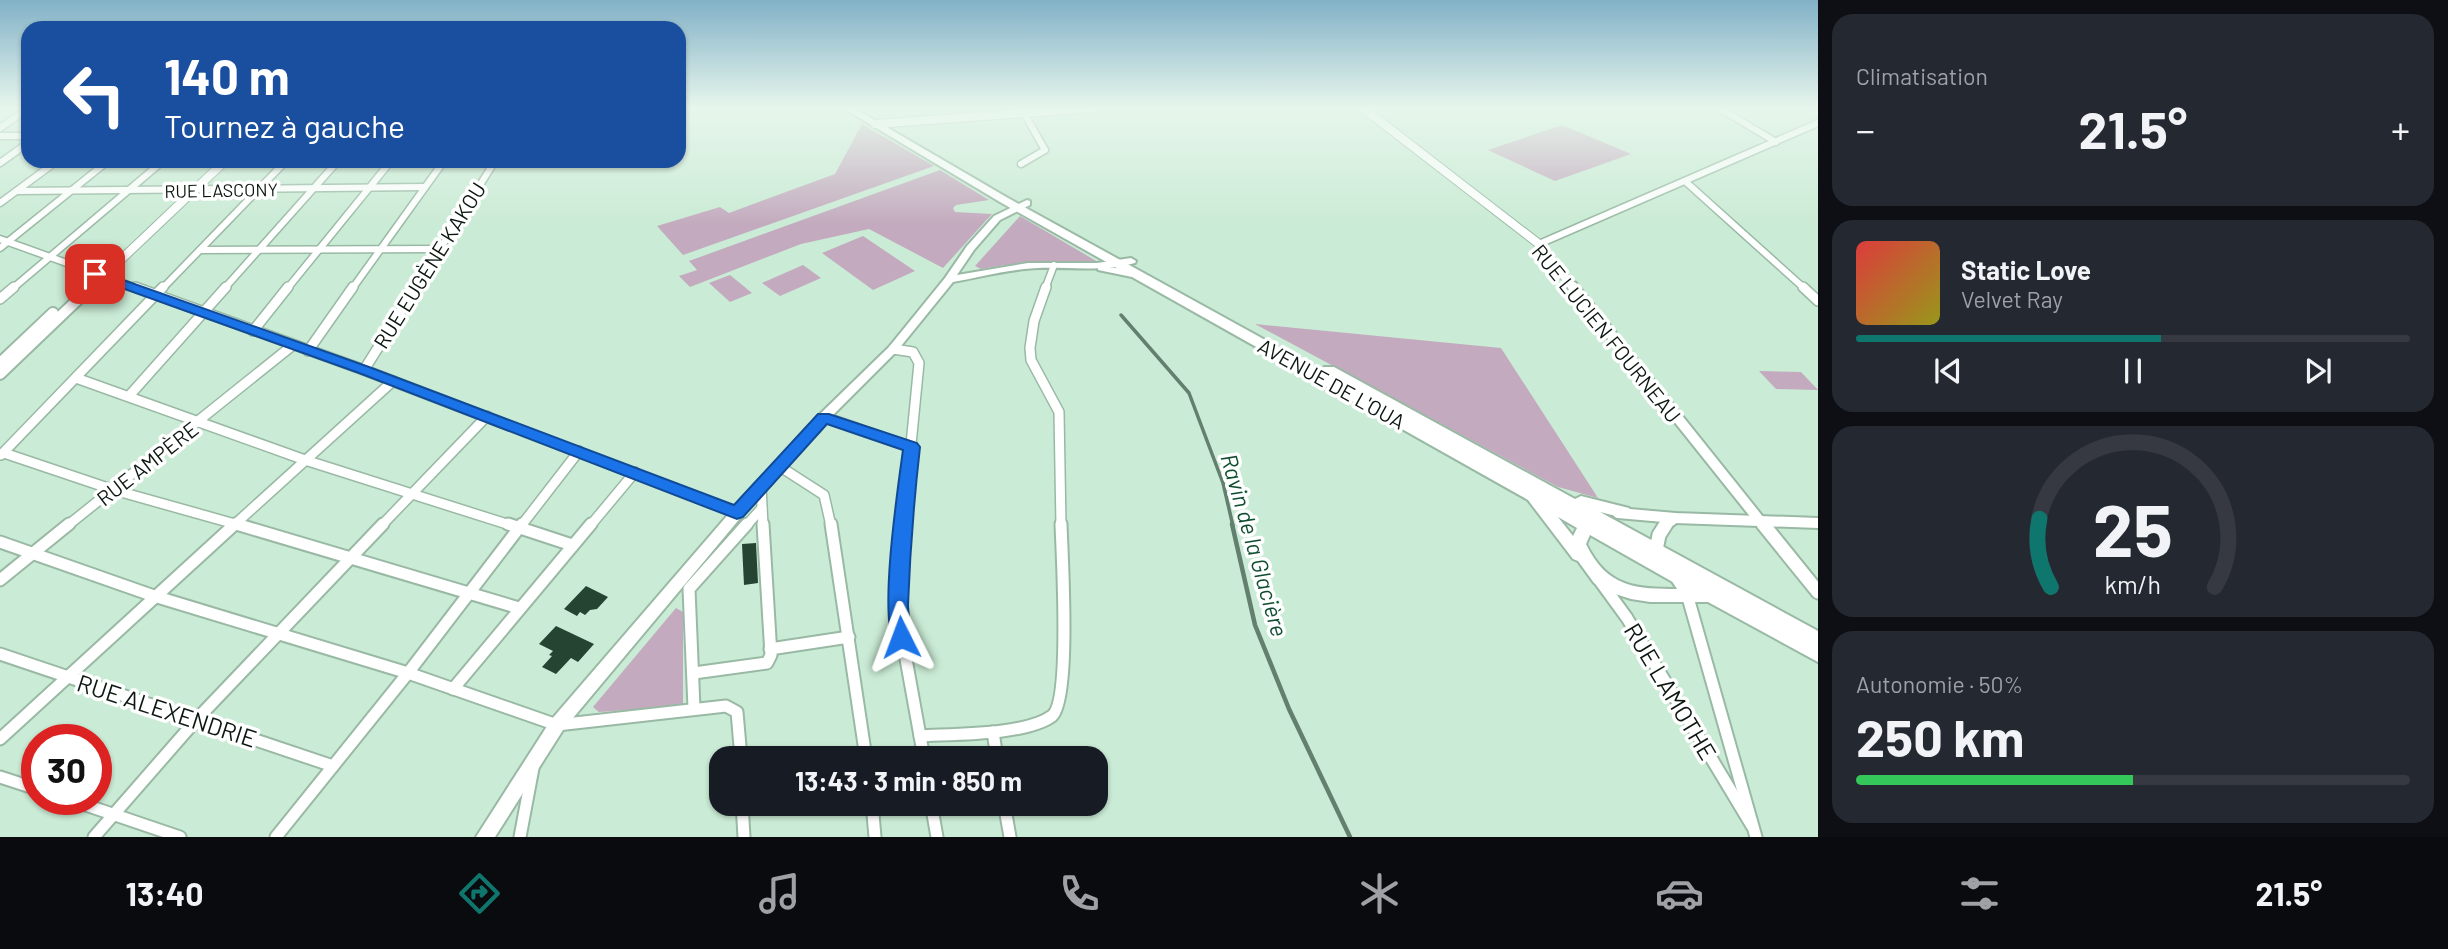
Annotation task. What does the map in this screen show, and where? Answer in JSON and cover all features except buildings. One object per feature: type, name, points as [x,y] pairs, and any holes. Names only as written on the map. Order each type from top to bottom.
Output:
[{"type":"main road","name":"AVENUE DE L'OUA","points":[[918,147],[1003,207],[1022,206]]},
{"type":"main road","name":"AVENUE DE L'OUA","points":[[921,147],[1126,263],[1561,497],[1590,520],[1673,574],[1818,654]]},
{"type":"main road","points":[[485,837],[557,725],[761,486],[824,417],[892,349],[949,280],[970,248],[1003,207]]},
{"type":"main road","name":"AVENUE DE L'OUA","points":[[1126,263],[1149,280],[1530,493],[1656,550],[1818,639]]},
{"type":"main road","points":[[1102,268],[1126,263]]},
{"type":"main road","points":[[949,280],[1006,268],[1054,265],[1102,268],[1149,280]]},
{"type":"main road","points":[[1530,493],[1583,560],[1605,581],[1632,595],[1710,595]]},
{"type":"main road","points":[[1561,497],[1624,512]]},
{"type":"main road","points":[[1583,560],[1578,544],[1590,520]]},
{"type":"street","points":[[1021,164],[1045,150],[1044,147]]},
{"type":"street","name":"RUE LUCIEN FOURNEAU","points":[[1414,147],[1539,244],[1818,592]]},
{"type":"street","points":[[1539,244],[1765,147]]},
{"type":"street","points":[[0,163],[21,148]]},
{"type":"street","points":[[0,203],[48,168]]},
{"type":"street","points":[[2,243],[99,168]]},
{"type":"street","points":[[0,299],[155,168]]},
{"type":"street","points":[[190,190],[210,168]]},
{"type":"street","points":[[0,373],[99,276],[217,168]]},
{"type":"street","points":[[279,168],[2,455],[519,608]]},
{"type":"street","points":[[129,396],[332,168]]},
{"type":"street","points":[[253,331],[386,168]]},
{"type":"street","points":[[308,351],[439,168]]},
{"type":"street","name":"RUE EUGÈNE KAKOU","points":[[364,370],[490,168]]},
{"type":"street","points":[[1686,182],[1818,302]]},
{"type":"street","name":"RUE LASCONY","points":[[17,191],[424,187]]},
{"type":"street","points":[[2,243],[364,370],[737,513]]},
{"type":"street","points":[[200,250],[438,248]]},
{"type":"street","points":[[920,736],[1026,728],[1053,715],[1059,703],[1064,652],[1059,412],[1031,360],[1030,348],[1034,321],[1054,265]]},
{"type":"street","points":[[0,363],[99,276]]},
{"type":"street","name":"RUE AMPÈRE","points":[[0,580],[293,345]]},
{"type":"street","points":[[892,349],[914,353],[919,363],[903,517],[898,615],[922,746]]},
{"type":"street","points":[[76,378],[305,460],[572,545]]},
{"type":"street","points":[[0,739],[393,381]]},
{"type":"street","points":[[94,837],[276,634],[487,416]]},
{"type":"street","points":[[824,417],[911,447]]},
{"type":"street","points":[[276,837],[408,673],[579,451]]},
{"type":"street","points":[[779,466],[824,495],[828,503],[864,746]]},
{"type":"street","points":[[453,689],[635,472]]},
{"type":"street","points":[[694,673],[767,663],[771,655],[761,486]]},
{"type":"street","points":[[694,708],[689,589],[762,508]]},
{"type":"street","points":[[1590,520],[1624,512],[1675,518],[1818,523]]},
{"type":"street","points":[[1673,574],[1656,550],[1663,525],[1675,518]]},
{"type":"street","points":[[0,542],[154,596],[408,673],[557,725],[726,706],[737,712],[740,746]]},
{"type":"street","name":"RUE LAMOTHE","points":[[1583,560],[1627,618],[1754,832]]},
{"type":"street","name":"RUE LAMOTHE","points":[[1673,574],[1688,594],[1754,832]]},
{"type":"street","points":[[770,649],[849,637]]},
{"type":"street","name":"RUE ALEXENDRIE","points":[[0,654],[333,766]]},
{"type":"street","points":[[993,732],[995,746]]},
{"type":"street","points":[[520,837],[535,760]]},
{"type":"street","points":[[0,777],[21,784]]},
{"type":"street","points":[[112,813],[180,837]]},
{"type":"street","points":[[743,816],[744,837]]},
{"type":"street","points":[[873,816],[875,837]]},
{"type":"street","points":[[933,816],[937,837]]},
{"type":"street","points":[[1006,816],[1010,837]]},
{"type":"shaded area","points":[[850,147],[902,147],[934,166],[683,255],[657,226],[720,207],[729,213],[835,174]]},
{"type":"shaded area","points":[[1497,147],[1614,147],[1631,154],[1555,181],[1488,150]]},
{"type":"shaded area","points":[[940,170],[989,200],[956,205],[953,208],[955,212],[992,214],[943,268],[869,229],[801,244],[690,287],[679,276],[697,270],[689,261]]},
{"type":"shaded area","points":[[1020,216],[1103,265],[1026,264],[981,269],[975,266]]},
{"type":"shaded area","points":[[863,236],[915,271],[873,290],[822,253]]},
{"type":"shaded area","points":[[803,265],[821,278],[780,296],[762,283]]},
{"type":"shaded area","points":[[730,275],[752,293],[730,302],[709,283]]},
{"type":"shaded area","points":[[1255,324],[1501,348],[1598,498],[1558,487]]},
{"type":"shaded area","points":[[1759,371],[1801,372],[1818,390],[1776,389]]},
{"type":"shaded area","points":[[676,608],[683,612],[683,706],[599,712],[593,707]]},
{"type":"waterway","name":"Ravin de la Glacière","points":[[1121,315],[1189,393],[1223,483],[1233,526]]},
{"type":"waterway","name":"Ravin de la Glacière","points":[[1232,524],[1255,625],[1289,709],[1350,837]]},
{"type":"route","points":[[95,274],[364,370],[737,513],[824,417],[911,447],[903,517],[898,615],[901,637]]}]
